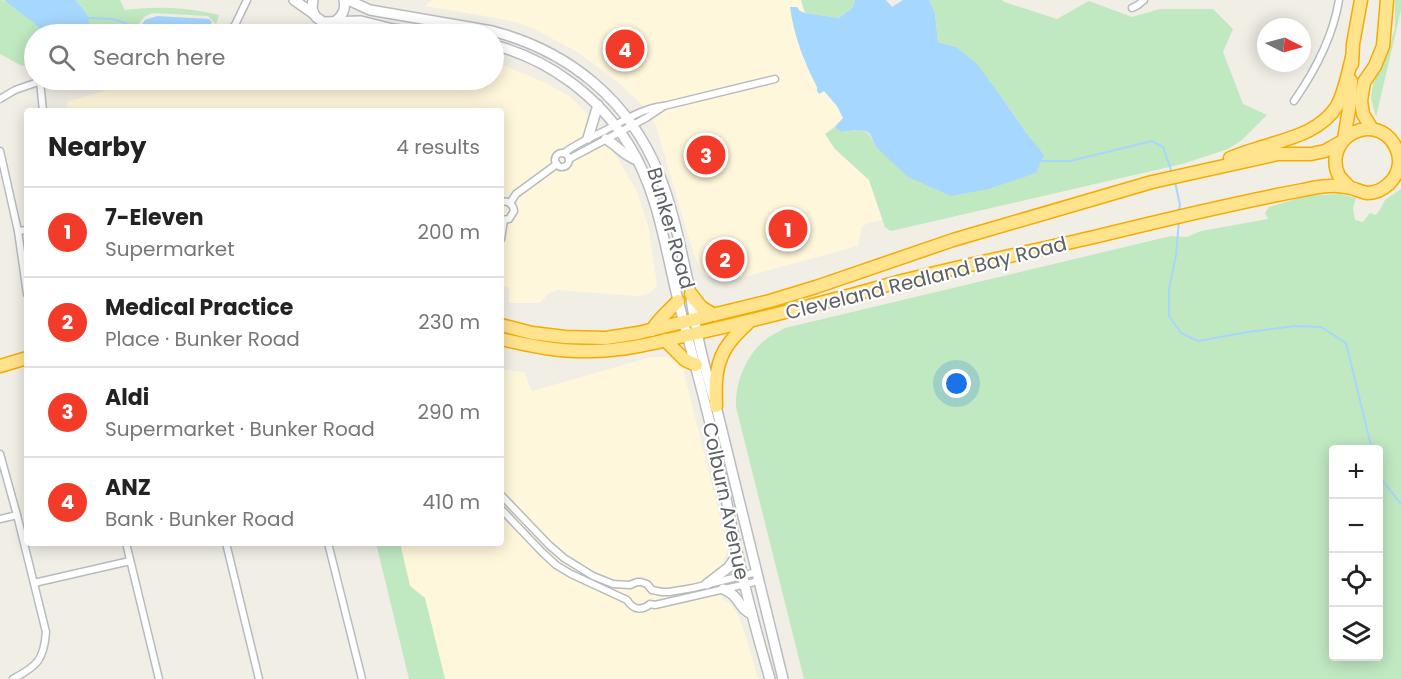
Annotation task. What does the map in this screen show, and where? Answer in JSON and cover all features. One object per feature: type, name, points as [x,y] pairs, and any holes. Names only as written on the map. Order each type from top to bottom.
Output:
[{"type":"highway","points":[[1350,188],[1340,178],[1336,165],[1336,152],[1342,141],[1350,103],[1352,57],[1360,0]]},
{"type":"highway","points":[[1259,153],[1325,151],[1349,134],[1372,129],[1363,114],[1361,101],[1364,82],[1375,66],[1383,46],[1387,0]]},
{"type":"highway","points":[[1259,153],[1315,128],[1326,119],[1336,107],[1344,91],[1352,57]]},
{"type":"highway","name":"Cleveland Redland Bay Road","points":[[504,326],[541,334],[586,338],[614,337],[652,330],[750,321],[910,279],[1197,212],[1330,186],[1350,188],[1365,193],[1376,192],[1388,186],[1398,176],[1399,163],[1396,140],[1372,129]]},
{"type":"highway","name":"Cleveland Redland Bay Road","points":[[504,340],[545,348],[592,351],[632,348],[665,340],[714,315],[816,287],[953,240],[1259,153]]},
{"type":"highway","points":[[691,294],[701,307],[714,315]]},
{"type":"highway","points":[[652,330],[659,318],[678,301]]},
{"type":"highway","points":[[716,406],[716,376],[722,356],[730,342],[750,321]]},
{"type":"highway","points":[[665,340],[685,360],[696,365]]},
{"type":"highway","points":[[0,366],[24,359]]},
{"type":"main road","points":[[294,0],[314,14]]},
{"type":"main road","points":[[313,0],[314,14],[323,22],[361,21],[375,24]]},
{"type":"main road","points":[[336,21],[344,13],[346,0]]},
{"type":"main road","name":"Bunker Road","points":[[346,0],[370,10],[451,24]]},
{"type":"main road","name":"Bunker Road","points":[[504,34],[544,49],[569,64],[611,99],[630,122],[649,153],[668,200],[691,294],[691,328]]},
{"type":"main road","name":"Bunker Road","points":[[504,48],[543,64],[568,80],[598,105],[618,128],[637,160],[652,194],[678,301],[691,328]]},
{"type":"main road","points":[[588,138],[598,105]]},
{"type":"main road","points":[[606,139],[626,156],[637,160]]},
{"type":"main road","name":"Colburn Avenue","points":[[691,328],[696,365],[743,580],[770,679]]},
{"type":"main road","name":"Colburn Avenue","points":[[691,328],[716,406],[783,679]]},
{"type":"main road","points":[[707,584],[729,567],[738,555]]},
{"type":"main road","points":[[723,589],[731,592],[746,612],[752,614]]},
{"type":"street","points":[[235,24],[247,0]]},
{"type":"street","points":[[1132,8],[1144,0]]},
{"type":"street","points":[[1294,101],[1314,71],[1335,17],[1339,0]]},
{"type":"street","points":[[566,156],[573,147],[588,138],[655,113],[664,106],[775,80]]},
{"type":"street","points":[[0,99],[24,87]]},
{"type":"street","points":[[43,90],[44,108]]},
{"type":"street","points":[[510,203],[516,194],[557,164],[555,160],[557,156],[566,156],[606,139],[618,128]]},
{"type":"street","points":[[0,151],[18,231],[24,273]]},
{"type":"street","points":[[504,202],[510,203],[513,208],[513,214],[509,219],[504,220]]},
{"type":"street","points":[[18,231],[24,230]]},
{"type":"street","points":[[1,454],[24,543]]},
{"type":"street","points":[[504,498],[549,545],[578,568],[603,581],[617,585],[630,585],[637,582],[647,584],[652,590],[653,597],[650,604],[644,608],[636,608],[629,604],[627,592],[630,585]]},
{"type":"street","points":[[504,512],[556,565],[627,600]]},
{"type":"street","points":[[0,519],[17,515]]},
{"type":"street","points":[[13,679],[29,670],[40,659],[45,647],[46,632],[25,546]]},
{"type":"street","points":[[127,546],[159,679]]},
{"type":"street","points":[[227,546],[259,679]]},
{"type":"street","points":[[329,546],[362,679]]},
{"type":"street","points":[[34,583],[130,561]]},
{"type":"street","points":[[652,590],[669,592],[758,577]]},
{"type":"street","points":[[650,604],[655,605],[723,589],[743,580]]},
{"type":"shaded area","points":[[432,0],[801,0],[823,90],[837,106],[843,118],[825,134],[835,149],[869,180],[882,220],[862,227],[858,246],[722,283],[701,273],[656,126],[645,108],[620,84],[579,53],[536,30],[496,18],[425,6]]},
{"type":"shaded area","points":[[504,65],[546,83],[571,97],[598,126],[637,191],[649,230],[657,285],[645,295],[557,290],[548,294],[540,303],[509,303],[509,288],[504,287],[504,108],[68,108],[67,102],[107,90],[504,90]]},
{"type":"shaded area","points":[[651,357],[667,357],[678,361],[683,369],[728,549],[723,563],[716,569],[723,599],[730,603],[739,617],[758,679],[445,679],[425,598],[410,586],[401,546],[504,546],[504,369],[524,372],[532,391]]},
{"type":"green space","points":[[0,0],[12,4],[35,24],[24,24],[24,65],[0,54]]},
{"type":"green space","points":[[75,0],[120,0],[125,10],[172,8],[219,15],[216,24],[208,16],[152,13],[144,17],[139,24],[89,24],[83,8]]},
{"type":"green space","points":[[801,0],[855,0],[853,7],[839,18],[805,13]]},
{"type":"green space","points":[[929,0],[1002,0],[1057,19],[1089,1],[1132,17],[1160,9],[1213,9],[1233,29],[1223,52],[1243,104],[1267,115],[1242,140],[1228,149],[1182,164],[891,231],[885,227],[869,180],[835,149],[825,134],[835,127],[842,132],[863,130],[876,147],[1027,134],[1000,95],[956,47],[938,42],[935,13]]},
{"type":"green space","points":[[1395,0],[1401,0],[1401,10],[1376,117],[1371,98],[1373,82],[1395,29]]},
{"type":"green space","points":[[1401,189],[1401,679],[804,679],[736,407],[740,378],[749,359],[761,343],[785,328],[1171,236],[1187,237],[1201,231],[1268,219],[1265,213],[1269,207],[1305,196],[1339,194],[1356,198],[1353,208],[1355,220],[1363,222],[1370,213],[1376,215],[1385,200]]},
{"type":"green space","points":[[377,546],[401,546],[410,586],[425,598],[445,679],[409,679]]},
{"type":"water","points":[[4,0],[75,0],[83,8],[89,24],[35,24]]},
{"type":"water","points":[[855,0],[886,0],[892,7],[903,0],[929,0],[935,13],[938,42],[956,47],[977,64],[1044,155],[1036,173],[988,189],[951,196],[908,177],[876,147],[870,134],[866,131],[841,132],[835,127],[843,118],[837,106],[824,91],[819,94],[817,91],[797,38],[790,7],[797,7],[805,13],[839,18],[853,7]]},
{"type":"water","points":[[157,16],[209,19],[212,22],[211,24],[142,24],[145,20]]},
{"type":"waterway","points":[[88,18],[113,19],[127,24]]},
{"type":"waterway","points":[[1039,161],[1070,161],[1152,141],[1163,147],[1172,173]]},
{"type":"waterway","points":[[1175,182],[1180,205],[1179,211]]},
{"type":"waterway","points":[[1179,220],[1176,255],[1169,289],[1169,316],[1181,333],[1198,341],[1295,326],[1321,327],[1346,343],[1371,445]]},
{"type":"waterway","points":[[1383,481],[1401,504]]},
{"type":"place","name":"ANZ","points":[[625,49]]},
{"type":"place","name":"Aldi","points":[[706,155]]},
{"type":"place","name":"7-Eleven","points":[[788,229]]},
{"type":"place","name":"Medical Practice","points":[[725,259]]}]
